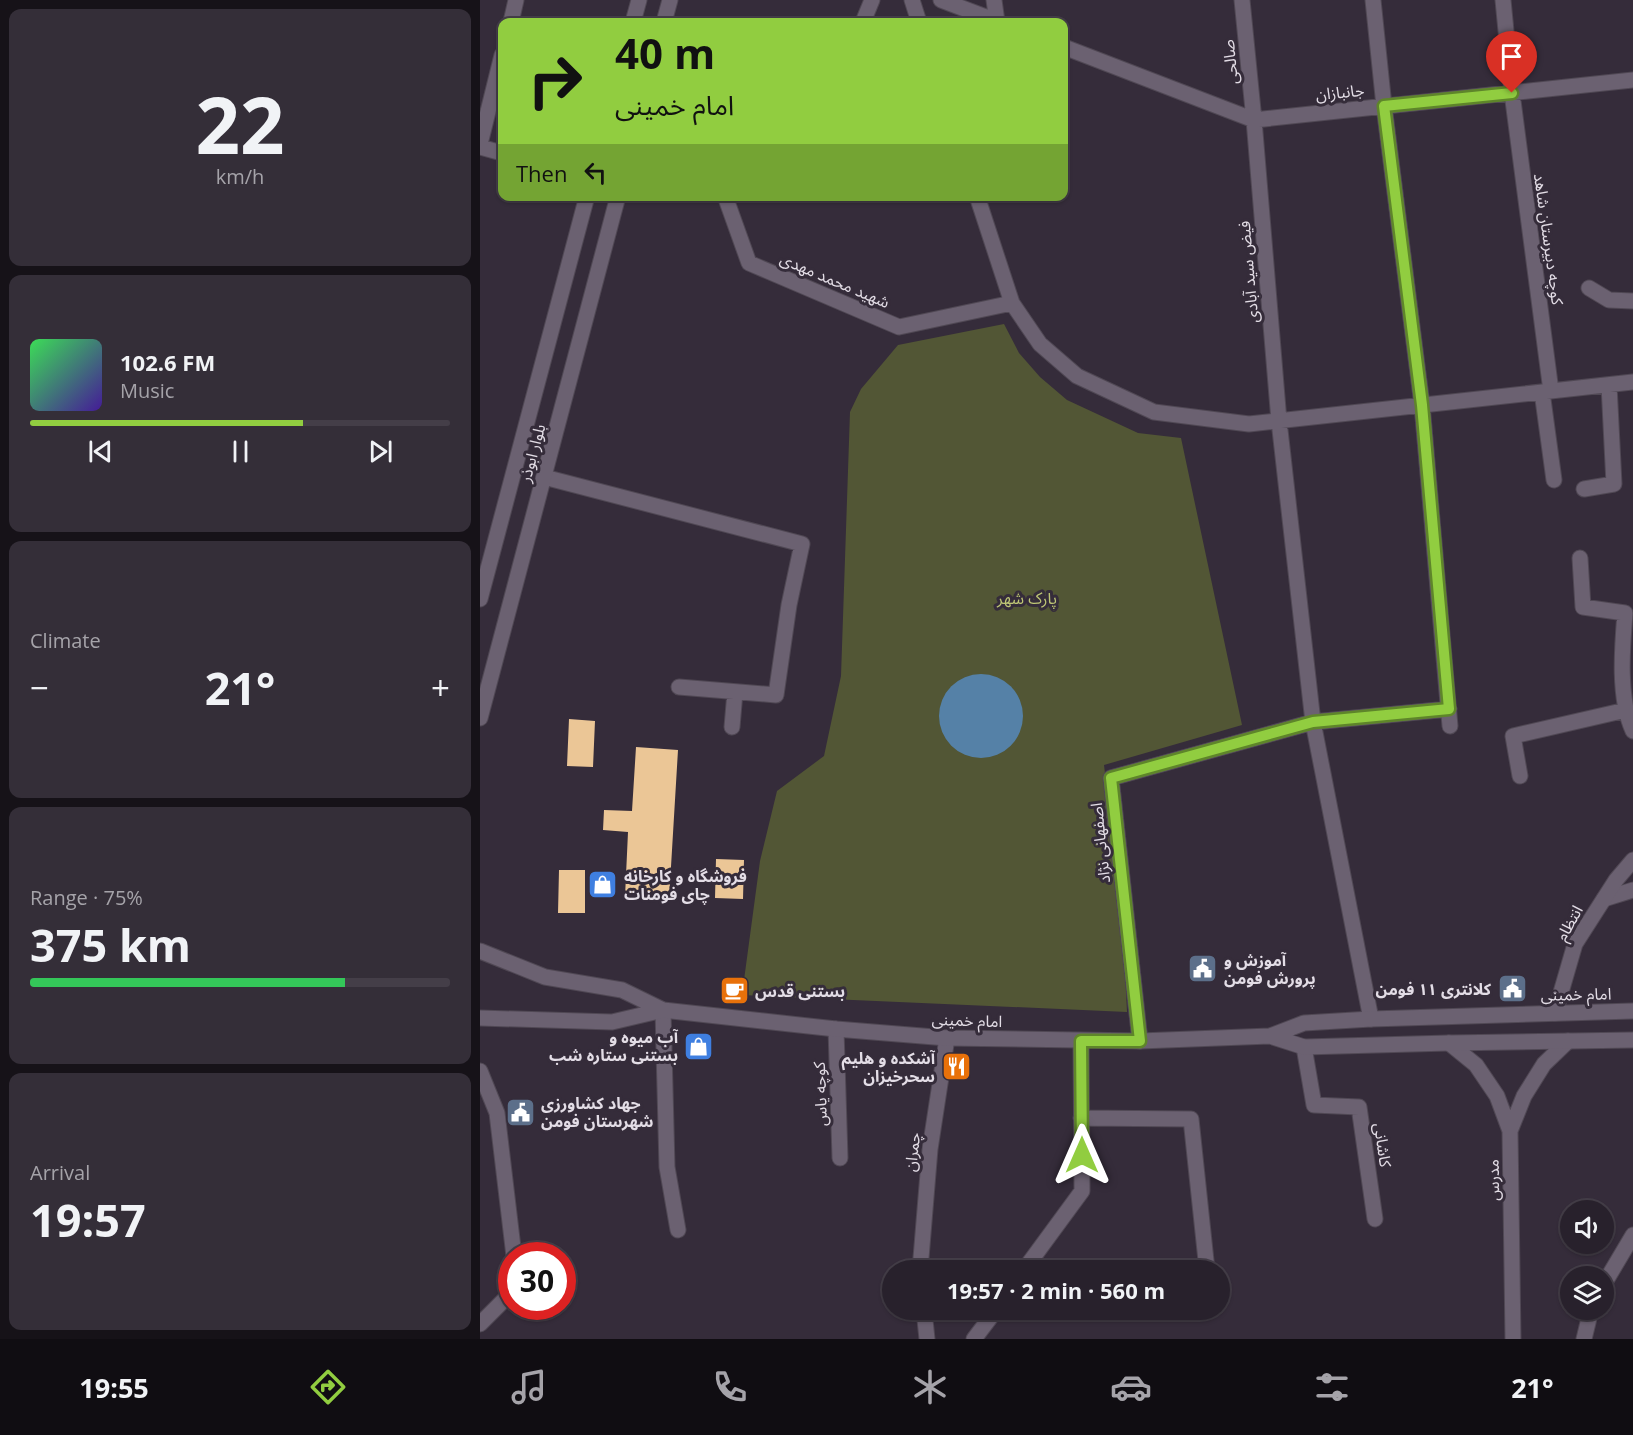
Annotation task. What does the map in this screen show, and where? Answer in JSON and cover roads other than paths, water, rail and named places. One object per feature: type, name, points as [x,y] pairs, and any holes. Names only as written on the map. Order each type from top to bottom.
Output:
[{"type":"street","points":[[512,18],[516,0]]},
{"type":"street","points":[[634,18],[639,0]]},
{"type":"street","points":[[665,18],[670,0]]},
{"type":"street","points":[[865,18],[872,0]]},
{"type":"street","points":[[912,0],[918,18]]},
{"type":"street","points":[[940,0],[987,18]]},
{"type":"street","points":[[994,0],[997,18]]},
{"type":"street","name":"صالحی","points":[[1242,0],[1254,120]]},
{"type":"street","points":[[1372,0],[1422,405],[1450,726]]},
{"type":"street","name":"کوچه دبیرستان شاهد","points":[[1503,0],[1554,480]]},
{"type":"street","name":"جانبازان","points":[[1068,49],[1254,120],[1633,80]]},
{"type":"street","points":[[498,71],[480,145],[498,152]]},
{"type":"street","name":"فیض سید آبادی","points":[[1254,120],[1279,421]]},
{"type":"street","name":"بلوار ابوذر","points":[[481,593],[586,201]]},
{"type":"street","name":"بلوار ابوذر","points":[[480,718],[617,201]]},
{"type":"street","name":"شهید محمد مهدی","points":[[727,201],[749,264],[899,327],[1012,303]]},
{"type":"street","points":[[979,201],[1012,303],[1040,344],[1077,376],[1154,412],[1249,424],[1633,382]]},
{"type":"street","points":[[1588,288],[1609,300],[1633,301]]},
{"type":"street","points":[[1584,489],[1614,484],[1609,385]]},
{"type":"street","points":[[1279,421],[1313,722],[1371,1019]]},
{"type":"street","points":[[544,477],[802,544],[789,606],[776,695],[679,687]]},
{"type":"street","points":[[1580,558],[1583,607],[1625,613],[1622,647],[1626,715],[1633,731]]},
{"type":"street","points":[[732,727],[735,692]]},
{"type":"street","points":[[1313,722],[1449,709]]},
{"type":"street","points":[[1520,776],[1513,736],[1626,710]]},
{"type":"street","name":"اصفهانی نژاد","points":[[1140,1041],[1111,778],[1313,722]]},
{"type":"street","name":"انتظام","points":[[1555,1013],[1575,944],[1616,880],[1633,860]]},
{"type":"street","points":[[1604,899],[1633,890]]},
{"type":"street","name":"امام خمینی","points":[[480,951],[545,977],[622,990],[663,1010]]},
{"type":"street","points":[[663,1010],[668,1167],[678,1230]]},
{"type":"street","name":"امام خمینی","points":[[480,1018],[612,1022],[663,1010],[836,1029],[947,1038],[1140,1041],[1270,1036],[1304,1023],[1633,1011]]},
{"type":"street","name":"کوچه یاس","points":[[836,1029],[840,1158]]},
{"type":"street","name":"امام خمینی","points":[[1270,1036],[1304,1047],[1449,1042],[1633,1040]]},
{"type":"street","name":"چمران","points":[[921,1260],[930,1149],[947,1038]]},
{"type":"street","points":[[1031,1260],[1082,1191],[1081,1041]]},
{"type":"street","points":[[1510,1131],[1524,1096],[1544,1064],[1568,1041]]},
{"type":"street","name":"مدرس","points":[[1449,1042],[1476,1065],[1497,1096],[1510,1131],[1513,1339]]},
{"type":"street","name":"کاشانی","points":[[1304,1047],[1314,1105],[1359,1107],[1376,1219]]},
{"type":"street","points":[[480,1071],[497,1113],[512,1242]]},
{"type":"street","points":[[1081,1118],[1191,1119],[1206,1260]]},
{"type":"street","points":[[1614,1267],[1633,1235]]},
{"type":"street","points":[[480,1324],[498,1306]]},
{"type":"street","points":[[925,1320],[927,1339]]},
{"type":"street","points":[[974,1339],[988,1320]]},
{"type":"street","points":[[1584,1339],[1589,1320]]},
{"type":"water","points":[[981,674],[997,677],[1011,686],[1020,700],[1023,716],[1020,732],[1011,746],[997,755],[981,758],[965,755],[951,746],[942,732],[939,716],[942,700],[951,686],[965,677]]},
{"type":"place","name":"فروشگاه و کارخانه چای فومنات","points":[[603,885]]},
{"type":"place","name":"آموزش و پرورش فومن","points":[[1203,969]]},
{"type":"place","name":"کلانتری ۱۱ فومن","points":[[1512,989]]},
{"type":"place","name":"بستنی قدس","points":[[734,991]]},
{"type":"place","name":"آب میوه و بستنی ستاره شب","points":[[699,1046]]},
{"type":"place","name":"آشکده و هلیم سحرخیزان","points":[[956,1067]]},
{"type":"place","name":"جهاد کشاورزی شهرستان فومن","points":[[520,1112]]},
{"type":"park label","name":"پارک شهر","points":[[1027,598]]}]
